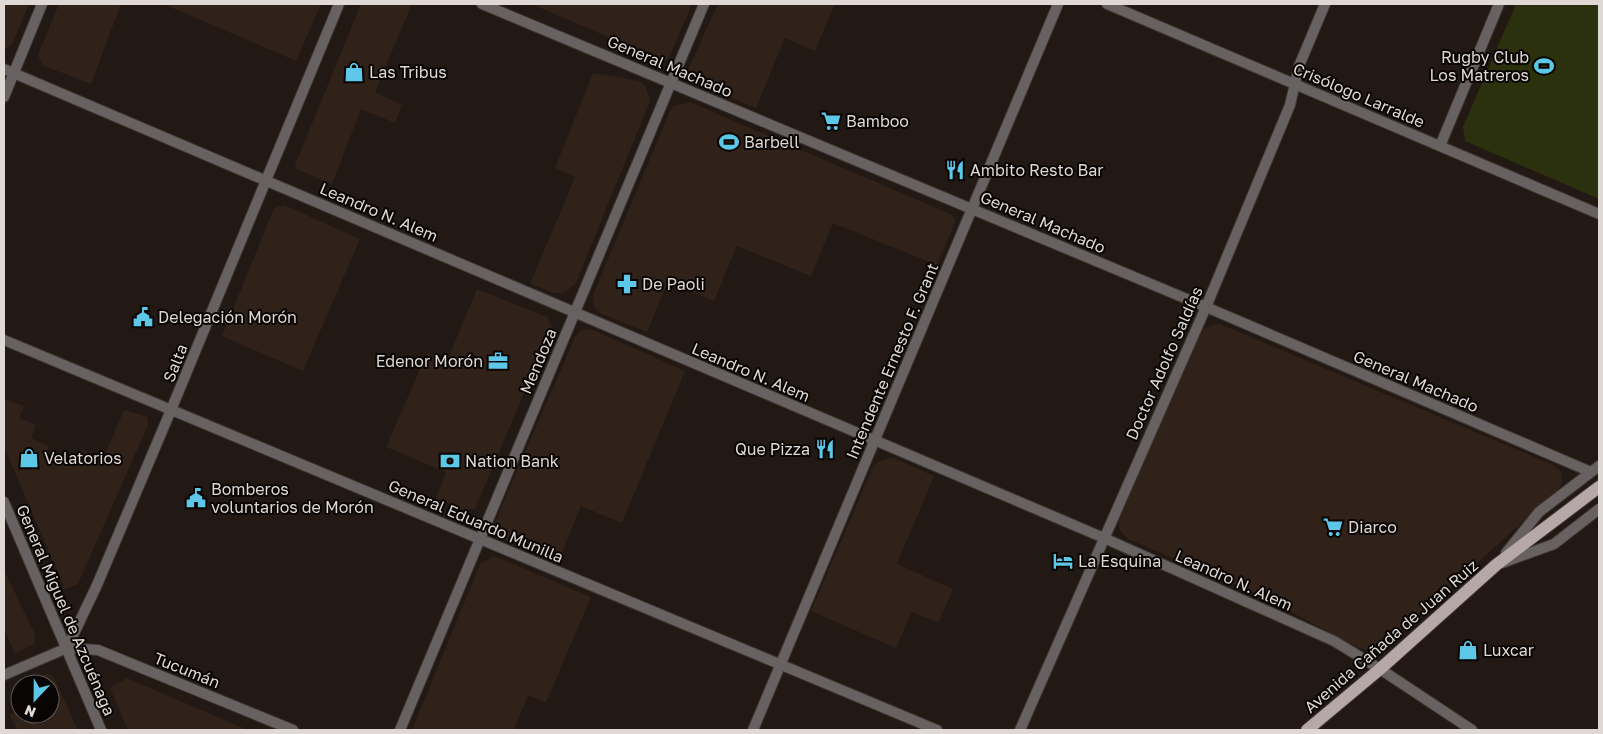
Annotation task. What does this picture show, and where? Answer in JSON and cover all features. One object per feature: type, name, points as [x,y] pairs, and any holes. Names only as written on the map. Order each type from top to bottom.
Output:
[{"type":"main road","name":"Avenida Cañada de Juan Ruiz","points":[[1307,730],[1380,669],[1496,566],[1599,487]]},
{"type":"street","points":[[4,97],[9,71],[42,4]]},
{"type":"street","name":"Salta","points":[[67,648],[97,585],[171,410],[339,4]]},
{"type":"street","name":"General Machado","points":[[482,4],[1595,469]]},
{"type":"street","name":"Mendoza","points":[[400,730],[704,4]]},
{"type":"street","name":"Intendente Ernesto F. Grant","points":[[753,730],[1058,4]]},
{"type":"street","name":"Crisólogo Larralde","points":[[1107,4],[1599,214]]},
{"type":"street","name":"Doctor Adolfo Saldías","points":[[1020,730],[1206,307],[1290,105],[1299,66],[1325,4]]},
{"type":"street","points":[[1440,146],[1499,4]]},
{"type":"street","name":"Leandro N. Alem","points":[[9,71],[574,314],[1104,538],[1334,641],[1472,730]]},
{"type":"street","name":"General Eduardo Munilla","points":[[4,340],[937,730]]},
{"type":"street","name":"Avenida Cañada de Juan Ruiz","points":[[1496,566],[1538,512],[1595,469]]},
{"type":"street","name":"General Miguel de Azcuénaga","points":[[4,502],[6,513],[67,648],[101,730]]},
{"type":"street","name":"Avenida Cañada de Juan Ruiz","points":[[1496,566],[1554,544],[1599,509]]},
{"type":"street","points":[[4,675],[67,648]]},
{"type":"street","name":"Tucumán","points":[[67,648],[98,650],[293,730]]},
{"type":"shaded area","points":[[4,4],[29,4],[13,43],[4,50]]},
{"type":"shaded area","points":[[59,4],[121,4],[91,84],[42,65],[38,55]]},
{"type":"shaded area","points":[[163,4],[321,4],[296,61]]},
{"type":"shaded area","points":[[361,4],[412,4],[375,92],[402,105],[395,123],[361,109],[332,184],[296,169],[295,165]]},
{"type":"shaded area","points":[[531,4],[692,4],[668,60],[664,61]]},
{"type":"shaded area","points":[[718,4],[835,4],[815,51],[785,38],[756,108],[692,81],[688,69]]},
{"type":"shaded area","points":[[593,73],[639,81],[646,87],[650,101],[576,283],[563,293],[555,293],[530,284],[575,177],[555,168]]},
{"type":"shaded area","points":[[690,102],[950,214],[955,218],[955,223],[937,265],[833,223],[811,276],[737,246],[714,301],[668,282],[647,332],[600,313],[594,307],[593,295],[670,111],[674,106]]},
{"type":"shaded area","points":[[284,205],[360,239],[303,371],[222,336],[274,208]]},
{"type":"shaded area","points":[[477,289],[547,317],[552,327],[475,509],[463,510],[436,498],[446,472],[386,447],[427,353],[447,361]]},
{"type":"shaded area","points":[[1220,324],[1553,465],[1561,472],[1562,483],[1556,492],[1385,646],[1368,650],[1359,648],[1259,595],[1128,539],[1120,530],[1118,522],[1201,332],[1206,327]]},
{"type":"shaded area","points":[[591,329],[685,371],[622,523],[581,506],[558,562],[501,538],[493,526],[575,337],[581,330]]},
{"type":"shaded area","points":[[4,399],[24,406],[19,418],[36,425],[31,438],[49,446],[46,454],[75,466],[81,450],[103,459],[124,410],[147,417],[148,425],[78,584],[65,589],[4,447]]},
{"type":"shaded area","points":[[891,457],[934,476],[897,564],[953,589],[938,623],[912,612],[896,648],[811,611],[873,467],[878,462]]},
{"type":"shaded area","points":[[492,557],[499,558],[591,597],[546,703],[528,695],[514,730],[412,730],[480,564]]},
{"type":"shaded area","points":[[4,570],[35,634],[34,644],[15,654],[4,629]]},
{"type":"shaded area","points":[[127,678],[248,730],[128,730],[110,688]]},
{"type":"shaded area","points":[[60,691],[78,730],[17,730],[14,724],[60,724]]},
{"type":"green space","name":"Rugby Club Los Matreros","points":[[1516,4],[1599,4],[1599,199],[1465,141],[1463,127]]},
{"type":"place","name":"Rugby Club Los Matreros","points":[[1544,66]]},
{"type":"place","name":"Las Tribus","points":[[354,72]]},
{"type":"place","name":"Bamboo","points":[[831,121]]},
{"type":"place","name":"Barbell","points":[[729,142]]},
{"type":"place","name":"Ambito Resto Bar","points":[[955,170]]},
{"type":"place","name":"De Paoli","points":[[627,284]]},
{"type":"place","name":"Delegación Morón","points":[[143,317]]},
{"type":"place","name":"Edenor Morón","points":[[498,361]]},
{"type":"place","name":"Que Pizza","points":[[825,449]]},
{"type":"place","name":"Velatorios","points":[[29,458]]},
{"type":"place","name":"Nation Bank","points":[[450,461]]},
{"type":"place","name":"Bomberos voluntarios de Morón","points":[[196,498]]},
{"type":"place","name":"Diarco","points":[[1333,527]]},
{"type":"place","name":"La Esquina","points":[[1063,561]]},
{"type":"place","name":"Luxcar","points":[[1468,650]]}]
